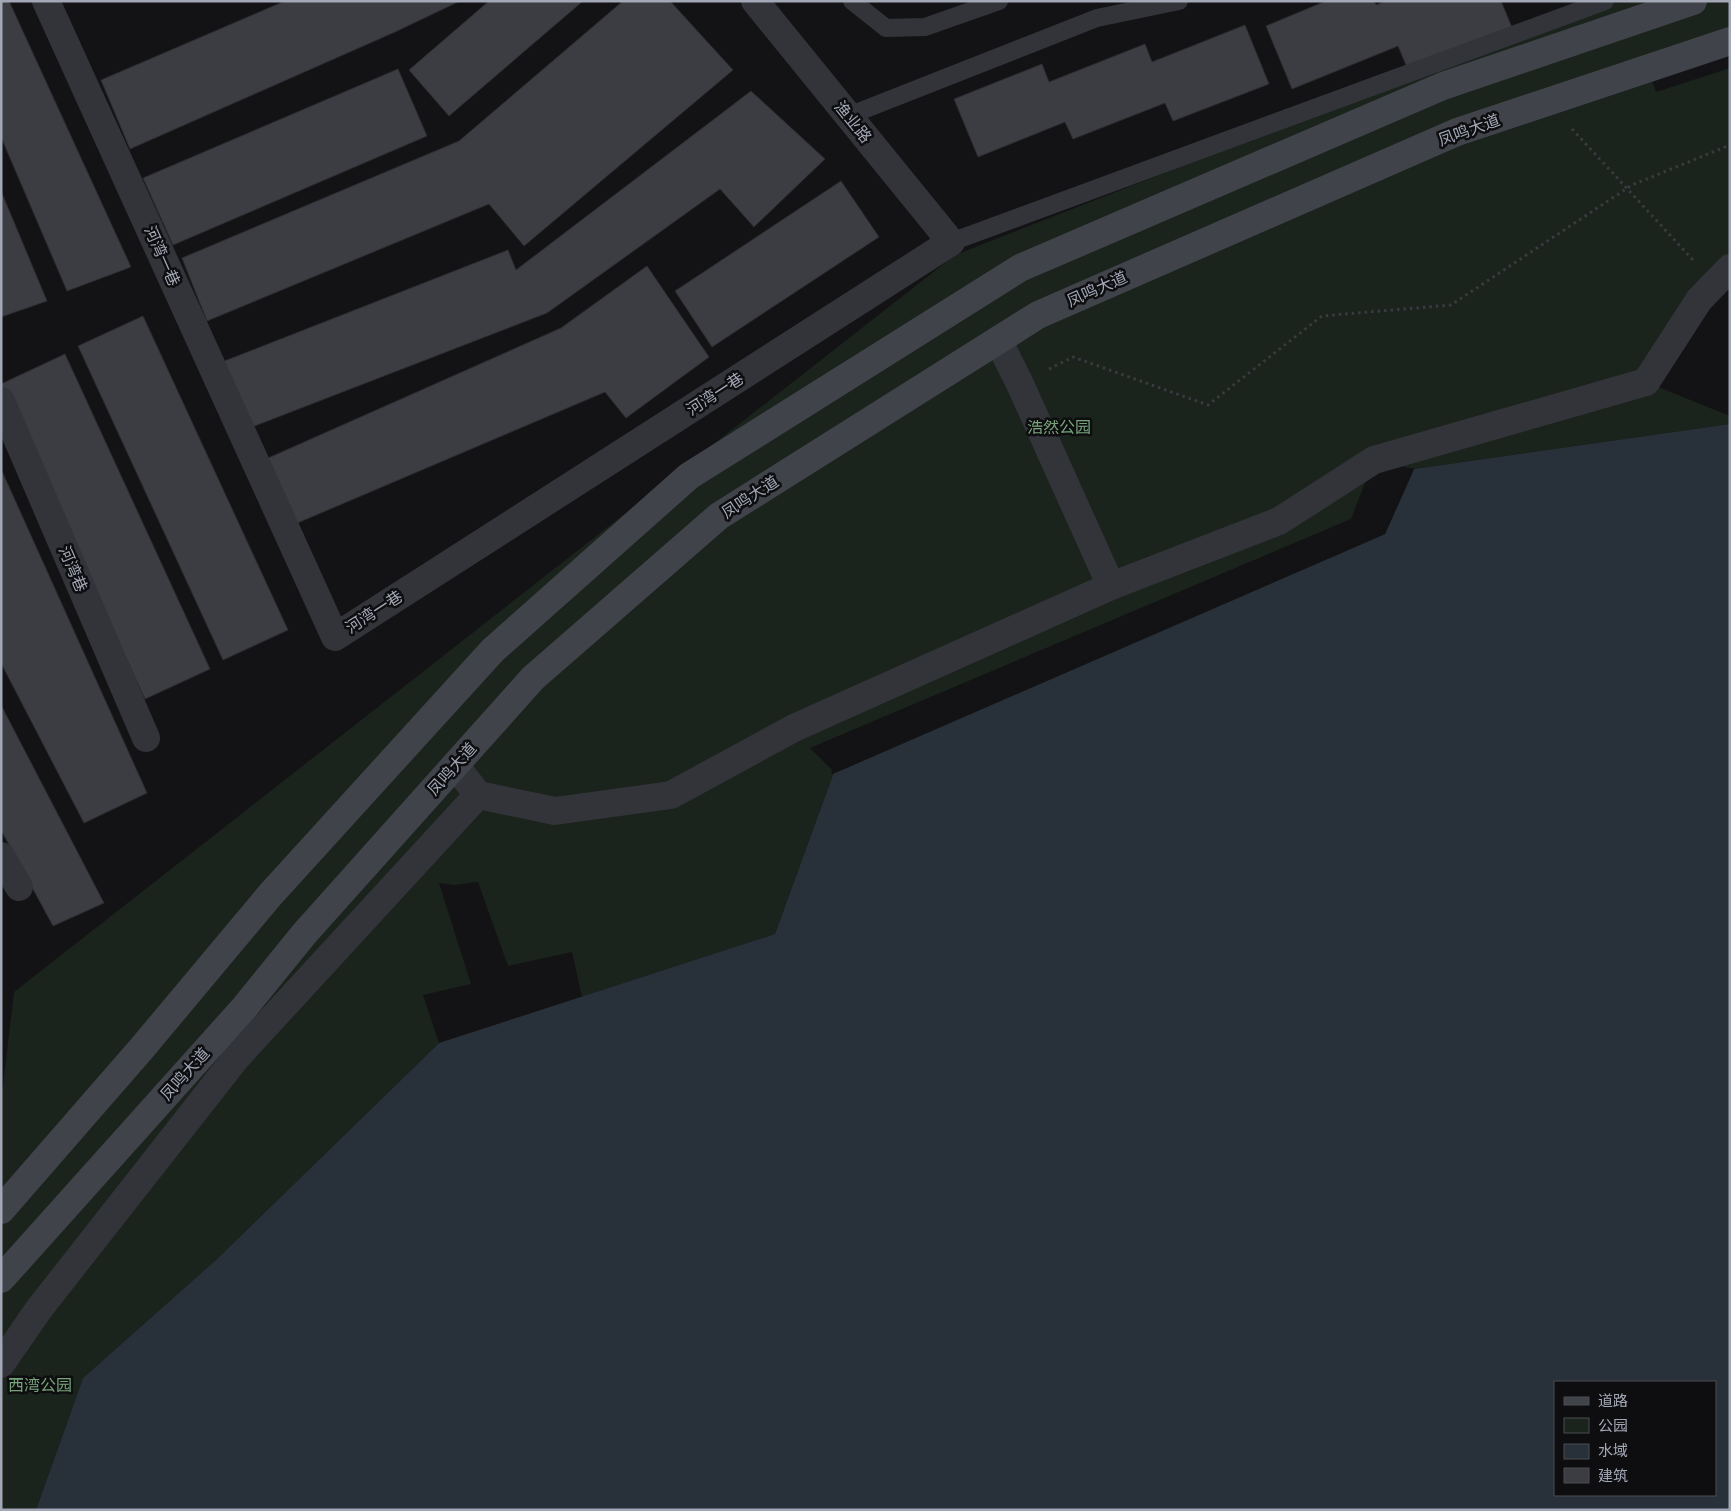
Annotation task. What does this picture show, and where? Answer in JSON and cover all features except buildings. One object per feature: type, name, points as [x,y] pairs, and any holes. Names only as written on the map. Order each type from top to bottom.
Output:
[{"type":"main road","points":[[1,1210],[136,1055],[270,895],[493,650],[689,476],[1020,268],[1443,86],[1693,1]]},
{"type":"main road","name":"凤鸣大道","points":[[7,1273],[244,1008],[304,934],[533,678],[720,516],[1038,314],[1457,132],[1730,41]]},
{"type":"street","name":"河湾一巷","points":[[46,1],[335,637],[951,242]]},
{"type":"street","name":"渔业路","points":[[754,1],[951,242]]},
{"type":"street","points":[[455,765],[478,795],[554,811],[671,795],[794,728],[1111,586],[1279,521],[1374,460],[1646,382],[1699,300],[1722,276]]},
{"type":"street","points":[[998,340],[1020,384],[1111,586]]},
{"type":"street","name":"河湾巷","points":[[1,401],[146,738]]},
{"type":"street","points":[[1,1364],[39,1309],[236,1058],[478,795]]},
{"type":"street","points":[[1,856],[19,887]]},
{"type":"lane","points":[[852,1],[886,28],[925,27],[991,3]]},
{"type":"lane","points":[[848,116],[1096,18],[1179,1]]},
{"type":"lane","points":[[951,242],[1605,1]]},
{"type":"path","points":[[1548,102],[1626,189],[1722,276]]},
{"type":"path","points":[[1020,384],[1073,357],[1208,405],[1322,316],[1451,305],[1626,189],[1730,145]]},
{"type":"green space","name":"浩然公园","points":[[1603,1],[1730,1],[1730,41],[1648,69],[1656,92],[1730,68],[1730,268],[1646,382],[1730,416],[1730,424],[1414,469],[1374,460],[1351,519],[810,748],[834,772],[775,934],[582,997],[572,952],[508,966],[478,882],[454,885],[439,883],[471,984],[423,995],[439,1043],[217,1259],[83,1378],[36,1510],[1,1510],[1,1102],[14,992],[955,255]]},
{"type":"water","points":[[1730,424],[1730,1510],[36,1510],[83,1378],[217,1259],[439,1043],[775,934],[834,772],[1385,534],[1414,469]]},
{"type":"pier","points":[[1412,468],[1414,469],[1385,534],[833,774],[831,772],[1383,532]]},
{"type":"park label","name":"西湾公园","points":[[40,1385]]}]
